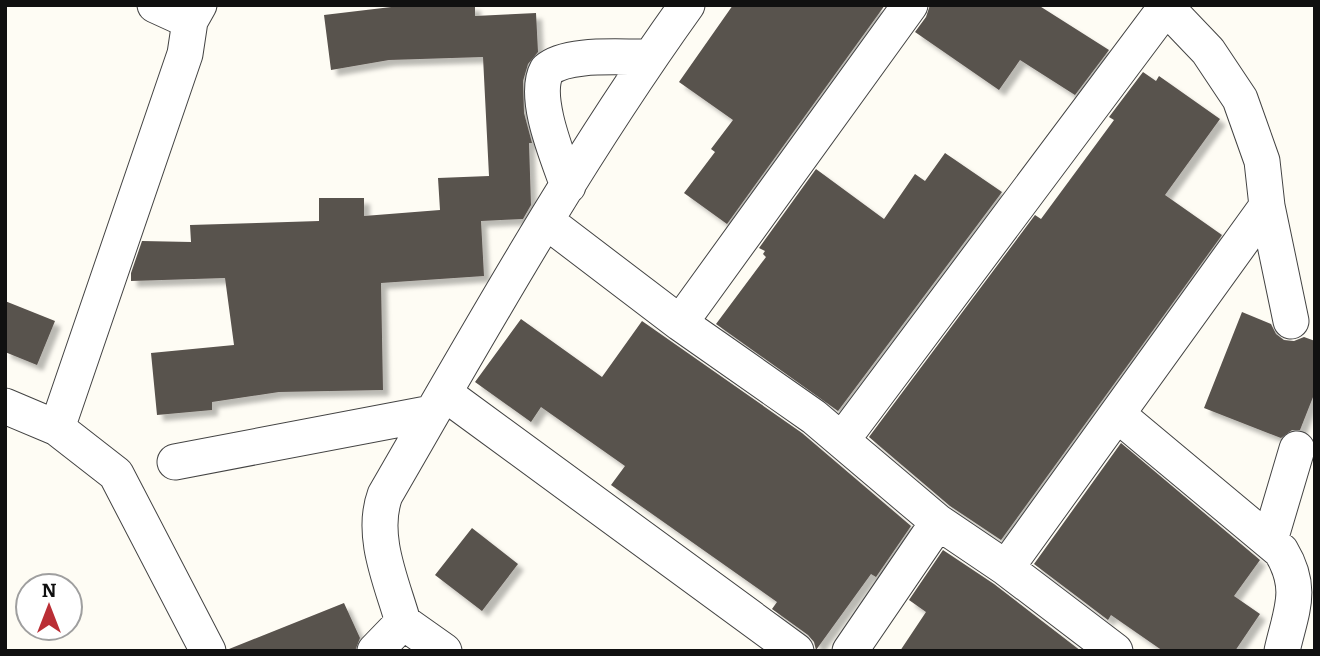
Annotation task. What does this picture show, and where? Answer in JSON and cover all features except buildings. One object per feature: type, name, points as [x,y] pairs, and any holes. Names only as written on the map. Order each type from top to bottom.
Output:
[{"type":"street","points":[[57,428],[185,54],[195,13],[155,5]]},
{"type":"street","points":[[444,651],[403,622],[382,547],[380,507],[546,221],[650,57],[687,5]]},
{"type":"street","points":[[680,323],[910,5]]},
{"type":"street","points":[[842,440],[1165,6],[1208,51],[1240,99],[1262,161],[1267,206],[1291,321]]},
{"type":"street","points":[[568,186],[543,102],[542,85],[547,69],[558,62],[578,59],[650,57]]},
{"type":"street","points":[[1006,568],[1267,206]]},
{"type":"street","points":[[546,221],[680,323],[814,417],[939,522],[1006,568],[1115,651]]},
{"type":"street","points":[[175,462],[438,403],[796,651]]},
{"type":"street","points":[[5,406],[57,428],[116,474],[208,651]]},
{"type":"street","points":[[1118,415],[1281,551],[1292,568],[1294,580],[1294,598],[1282,651]]},
{"type":"street","points":[[1270,540],[1297,449]]},
{"type":"street","points":[[850,651],[939,522]]},
{"type":"street","points":[[375,651],[403,622]]}]
